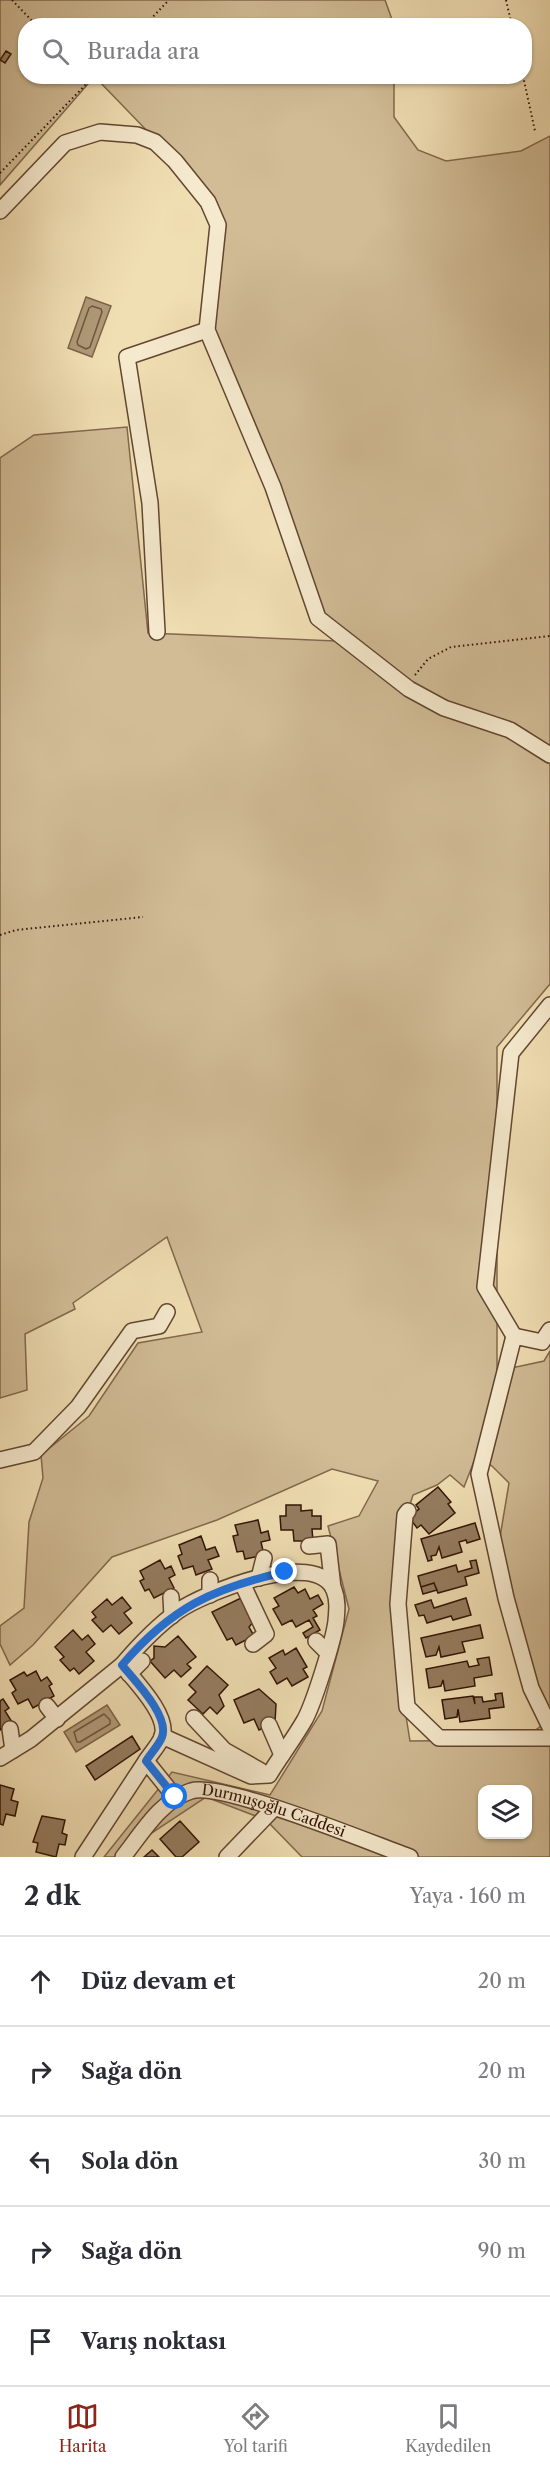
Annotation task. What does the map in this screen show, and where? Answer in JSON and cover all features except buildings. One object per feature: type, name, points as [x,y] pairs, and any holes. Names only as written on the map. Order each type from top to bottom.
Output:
[{"type":"street","points":[[0,211],[65,143],[100,132],[137,135],[155,142],[175,161],[208,202],[218,225],[207,330],[273,487],[318,618],[409,689],[444,708],[510,730],[550,755]]},
{"type":"street","points":[[157,632],[150,503],[128,357],[207,330]]},
{"type":"street","points":[[550,1005],[512,1053],[485,1287],[514,1336],[478,1474],[509,1610],[531,1688],[550,1727]]},
{"type":"street","points":[[0,1461],[34,1452],[78,1407],[132,1331],[159,1326],[167,1312]]},
{"type":"street","points":[[514,1336],[542,1342],[550,1330]]},
{"type":"street","points":[[408,1511],[405,1515],[398,1604],[407,1707],[439,1737],[550,1738]]},
{"type":"street","points":[[309,1546],[328,1544],[333,1588]]},
{"type":"street","points":[[259,1578],[264,1558]]},
{"type":"street","points":[[125,1669],[137,1636],[172,1616],[210,1587],[242,1583],[285,1572],[314,1574],[328,1581],[338,1601],[336,1624],[305,1719],[269,1775]]},
{"type":"street","points":[[242,1583],[266,1634],[253,1644]]},
{"type":"street","points":[[171,1597],[172,1616]]},
{"type":"street","points":[[316,1641],[327,1652]]},
{"type":"street","points":[[0,1758],[57,1719],[94,1680],[142,1661]]},
{"type":"street","points":[[83,1857],[162,1736],[162,1723],[155,1707],[125,1669]]},
{"type":"street","points":[[305,1682],[312,1698]]},
{"type":"street","points":[[47,1706],[57,1719]]},
{"type":"street","points":[[194,1718],[224,1750],[269,1775]]},
{"type":"street","points":[[269,1725],[282,1755]]},
{"type":"street","points":[[10,1729],[13,1750]]},
{"type":"street","points":[[162,1736],[251,1776],[269,1775]]},
{"type":"street","points":[[123,1857],[153,1819],[175,1797],[146,1761]]},
{"type":"street","name":"Durmuşoğlu Caddesi","points":[[175,1797],[194,1789],[236,1794],[411,1857]]},
{"type":"street","points":[[227,1857],[274,1808]]},
{"type":"path","points":[[12,0],[29,18]]},
{"type":"path","points":[[152,18],[169,0]]},
{"type":"path","points":[[506,0],[510,18]]},
{"type":"path","points":[[0,173],[87,84]]},
{"type":"path","points":[[525,84],[535,131]]},
{"type":"path","points":[[409,689],[423,664],[443,649],[550,636]]},
{"type":"path","points":[[0,935],[16,930],[143,917]]},
{"type":"shaded area","points":[[0,0],[385,0],[391,18],[18,18],[18,84],[88,84],[0,185]]},
{"type":"shaded area","points":[[102,84],[394,84],[394,117],[418,150],[446,161],[521,151],[550,136],[550,984],[497,1047],[497,1371],[544,1361],[550,1351],[550,1857],[302,1857],[266,1820],[206,1797],[147,1836],[131,1857],[104,1857],[172,1772],[270,1795],[322,1711],[349,1609],[328,1526],[359,1516],[378,1481],[332,1469],[217,1520],[112,1557],[33,1645],[10,1665],[0,1644],[0,1626],[24,1608],[29,1522],[43,1478],[41,1455],[89,1416],[138,1343],[202,1332],[167,1237],[73,1303],[75,1309],[25,1334],[27,1390],[0,1398],[0,458],[34,435],[127,427],[148,633],[335,641],[214,363],[214,200]],"holes":[[[476,1456],[492,1466],[509,1483],[500,1537],[503,1566],[545,1723],[522,1740],[410,1741],[397,1660],[394,1555],[413,1495],[437,1485],[450,1475],[464,1487]]]},
{"type":"water","points":[[86,297],[111,306],[92,357],[68,348]]},
{"type":"water","points":[[107,1705],[120,1725],[76,1752],[64,1732]]},
{"type":"route","points":[[175,1797],[146,1761],[162,1736],[162,1723],[155,1707],[122,1665],[143,1641],[179,1611],[210,1595],[242,1583],[285,1572]]}]
